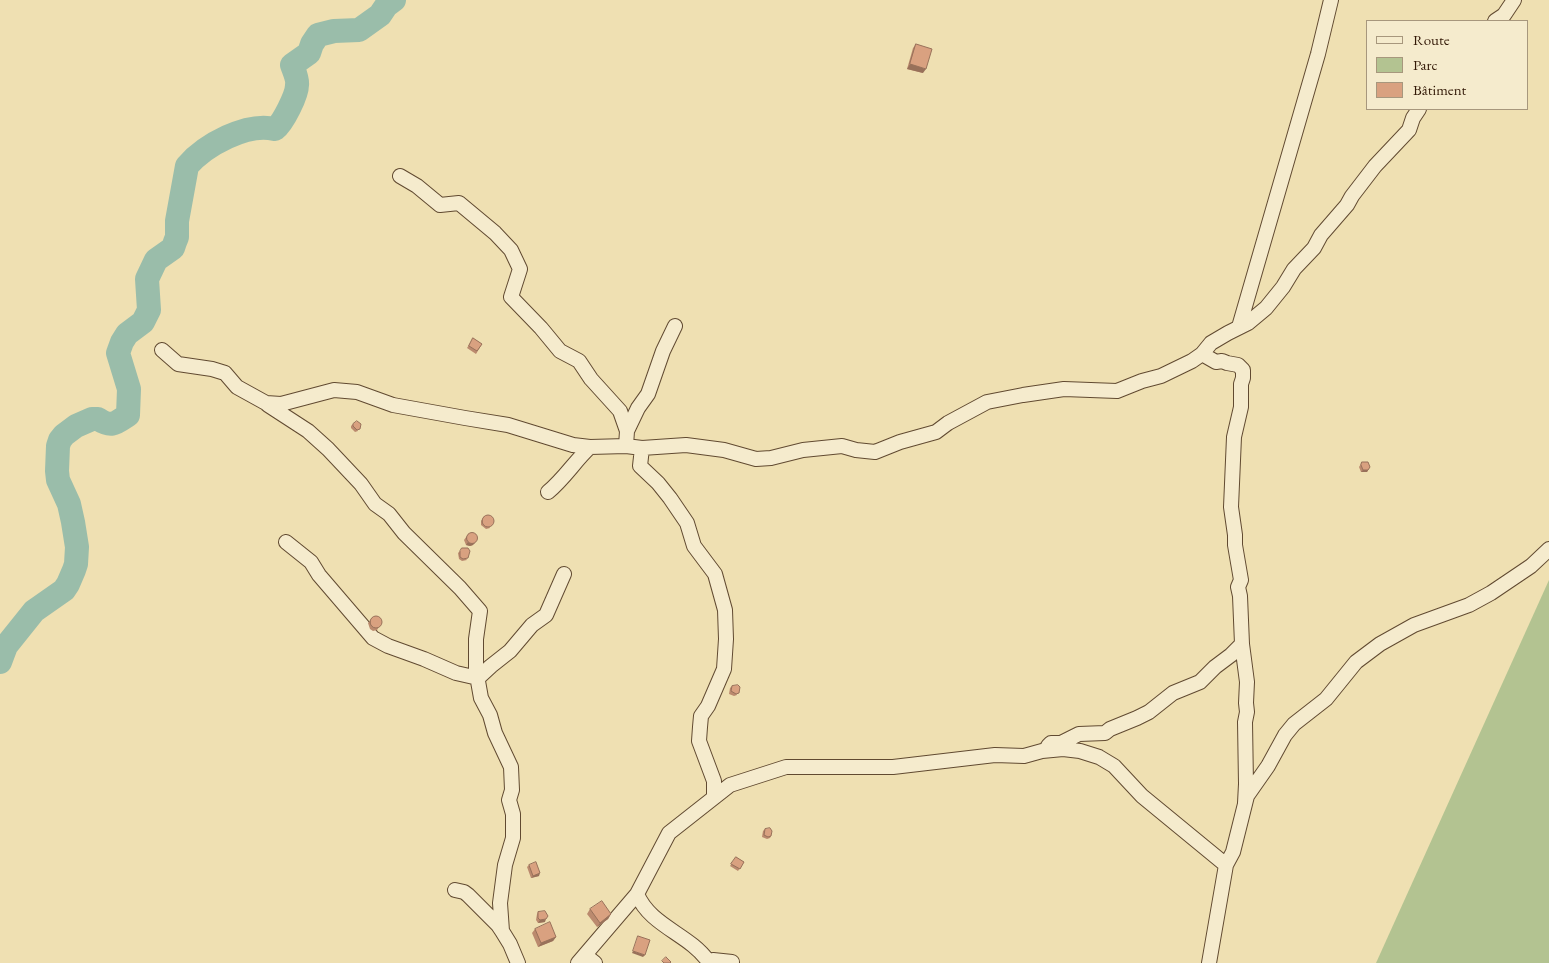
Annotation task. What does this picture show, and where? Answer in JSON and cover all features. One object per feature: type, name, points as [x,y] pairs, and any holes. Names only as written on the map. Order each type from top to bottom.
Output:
[{"type":"street","points":[[1239,327],[1318,54],[1331,0]]},
{"type":"street","points":[[1496,20],[1504,15],[1514,0]]},
{"type":"street","points":[[266,403],[281,404],[334,390],[357,392],[393,405],[508,425],[573,445],[590,448],[626,446],[642,448],[686,445],[724,450],[756,459],[771,458],[803,450],[842,446],[875,452],[900,442],[936,432],[948,423],[987,402],[1064,389],[1117,391],[1169,373],[1192,361],[1211,344],[1254,319],[1278,294],[1294,269],[1314,248],[1321,235],[1347,206],[1352,196],[1375,166],[1409,130],[1418,110]]},
{"type":"street","points":[[400,176],[417,186],[440,205],[459,203],[494,233],[510,250],[520,269],[511,297],[541,328],[560,352],[579,362],[591,379],[620,411],[627,431]]},
{"type":"street","points":[[626,446],[627,431],[638,408],[648,394],[663,352],[675,326]]},
{"type":"street","points":[[162,350],[178,364],[225,373],[237,387],[266,403],[308,431],[328,449],[361,484],[375,504],[389,514],[411,540],[460,588],[480,611],[476,640],[476,670],[481,698],[511,767],[512,790],[509,800],[513,814],[513,838],[505,865],[500,903],[502,931]]},
{"type":"street","points":[[1202,354],[1216,362],[1222,361],[1238,365],[1243,370],[1241,408],[1234,437],[1230,506],[1240,580],[1238,588],[1247,682],[1245,803]]},
{"type":"street","points":[[548,492],[558,484],[590,448]]},
{"type":"street","points":[[642,448],[640,466],[658,483],[687,524],[694,546],[715,574],[725,610],[724,670],[708,706],[701,716],[699,740],[714,781],[714,797]]},
{"type":"street","points":[[286,542],[311,562],[319,575],[373,638],[388,646],[456,673],[478,678]]},
{"type":"street","points":[[1209,963],[1226,865],[1233,852],[1247,796],[1294,724],[1326,699],[1356,662],[1380,644],[1414,625],[1469,605],[1491,593],[1531,566],[1549,549]]},
{"type":"street","points":[[478,678],[510,651],[532,625],[546,616],[564,574]]},
{"type":"street","points":[[1042,751],[1051,743],[1061,743],[1079,734],[1105,733],[1110,729],[1138,718],[1173,693],[1200,682],[1215,667],[1231,656],[1242,644]]},
{"type":"street","points":[[586,960],[637,894],[669,833],[730,785],[786,767],[893,767],[995,755],[1024,756],[1042,751],[1080,750],[1099,757],[1114,766],[1142,796],[1226,865]]},
{"type":"street","points":[[456,890],[464,892],[498,925],[510,944],[518,963]]},
{"type":"street","points":[[637,894],[640,902],[648,912],[691,944],[708,961],[732,962]]},
{"type":"green space","points":[[1549,580],[1549,963],[1376,963]]},
{"type":"building","points":[[916,44],[932,49],[926,69],[910,64]]},
{"type":"building","points":[[473,338],[482,344],[477,351],[469,346]]},
{"type":"building","points":[[357,421],[361,424],[360,429],[357,430],[353,424]]},
{"type":"building","points":[[1362,462],[1368,462],[1370,467],[1368,470],[1363,470]]},
{"type":"building","points":[[488,515],[494,521],[488,527],[482,521]]},
{"type":"building","points":[[470,533],[474,533],[477,538],[476,542],[470,543],[467,540],[467,536]]},
{"type":"building","points":[[462,548],[468,548],[470,551],[468,558],[463,559],[460,557]]},
{"type":"building","points":[[376,616],[382,622],[376,628],[370,622]]},
{"type":"building","points":[[738,685],[740,687],[739,693],[736,694],[731,691],[732,686]]},
{"type":"building","points":[[770,828],[772,831],[771,836],[764,835],[765,829]]},
{"type":"building","points":[[736,857],[744,862],[740,869],[731,864]]},
{"type":"building","points":[[536,862],[540,873],[533,876],[529,865]]},
{"type":"building","points":[[602,901],[611,914],[600,923],[590,909]]},
{"type":"building","points":[[545,911],[548,916],[546,919],[540,920],[538,912]]},
{"type":"building","points":[[550,922],[556,937],[541,943],[535,929]]},
{"type":"building","points":[[638,936],[650,940],[645,955],[633,951]]},
{"type":"building","points":[[666,957],[671,962],[670,963],[662,961]]},
{"type":"waterway","points":[[0,662],[6,646],[34,611],[64,590],[74,570],[77,547],[69,504],[58,480],[58,446],[64,435],[76,426],[92,419],[98,419],[110,424],[128,415],[129,389],[118,353],[127,334],[143,322],[149,310],[147,279],[156,260],[173,248],[177,237],[177,221],[187,166],[204,150],[227,137],[252,129],[275,129],[285,115],[296,90],[297,80],[292,65],[309,53],[318,35],[334,31],[359,30],[380,15],[386,6],[394,0]]}]
